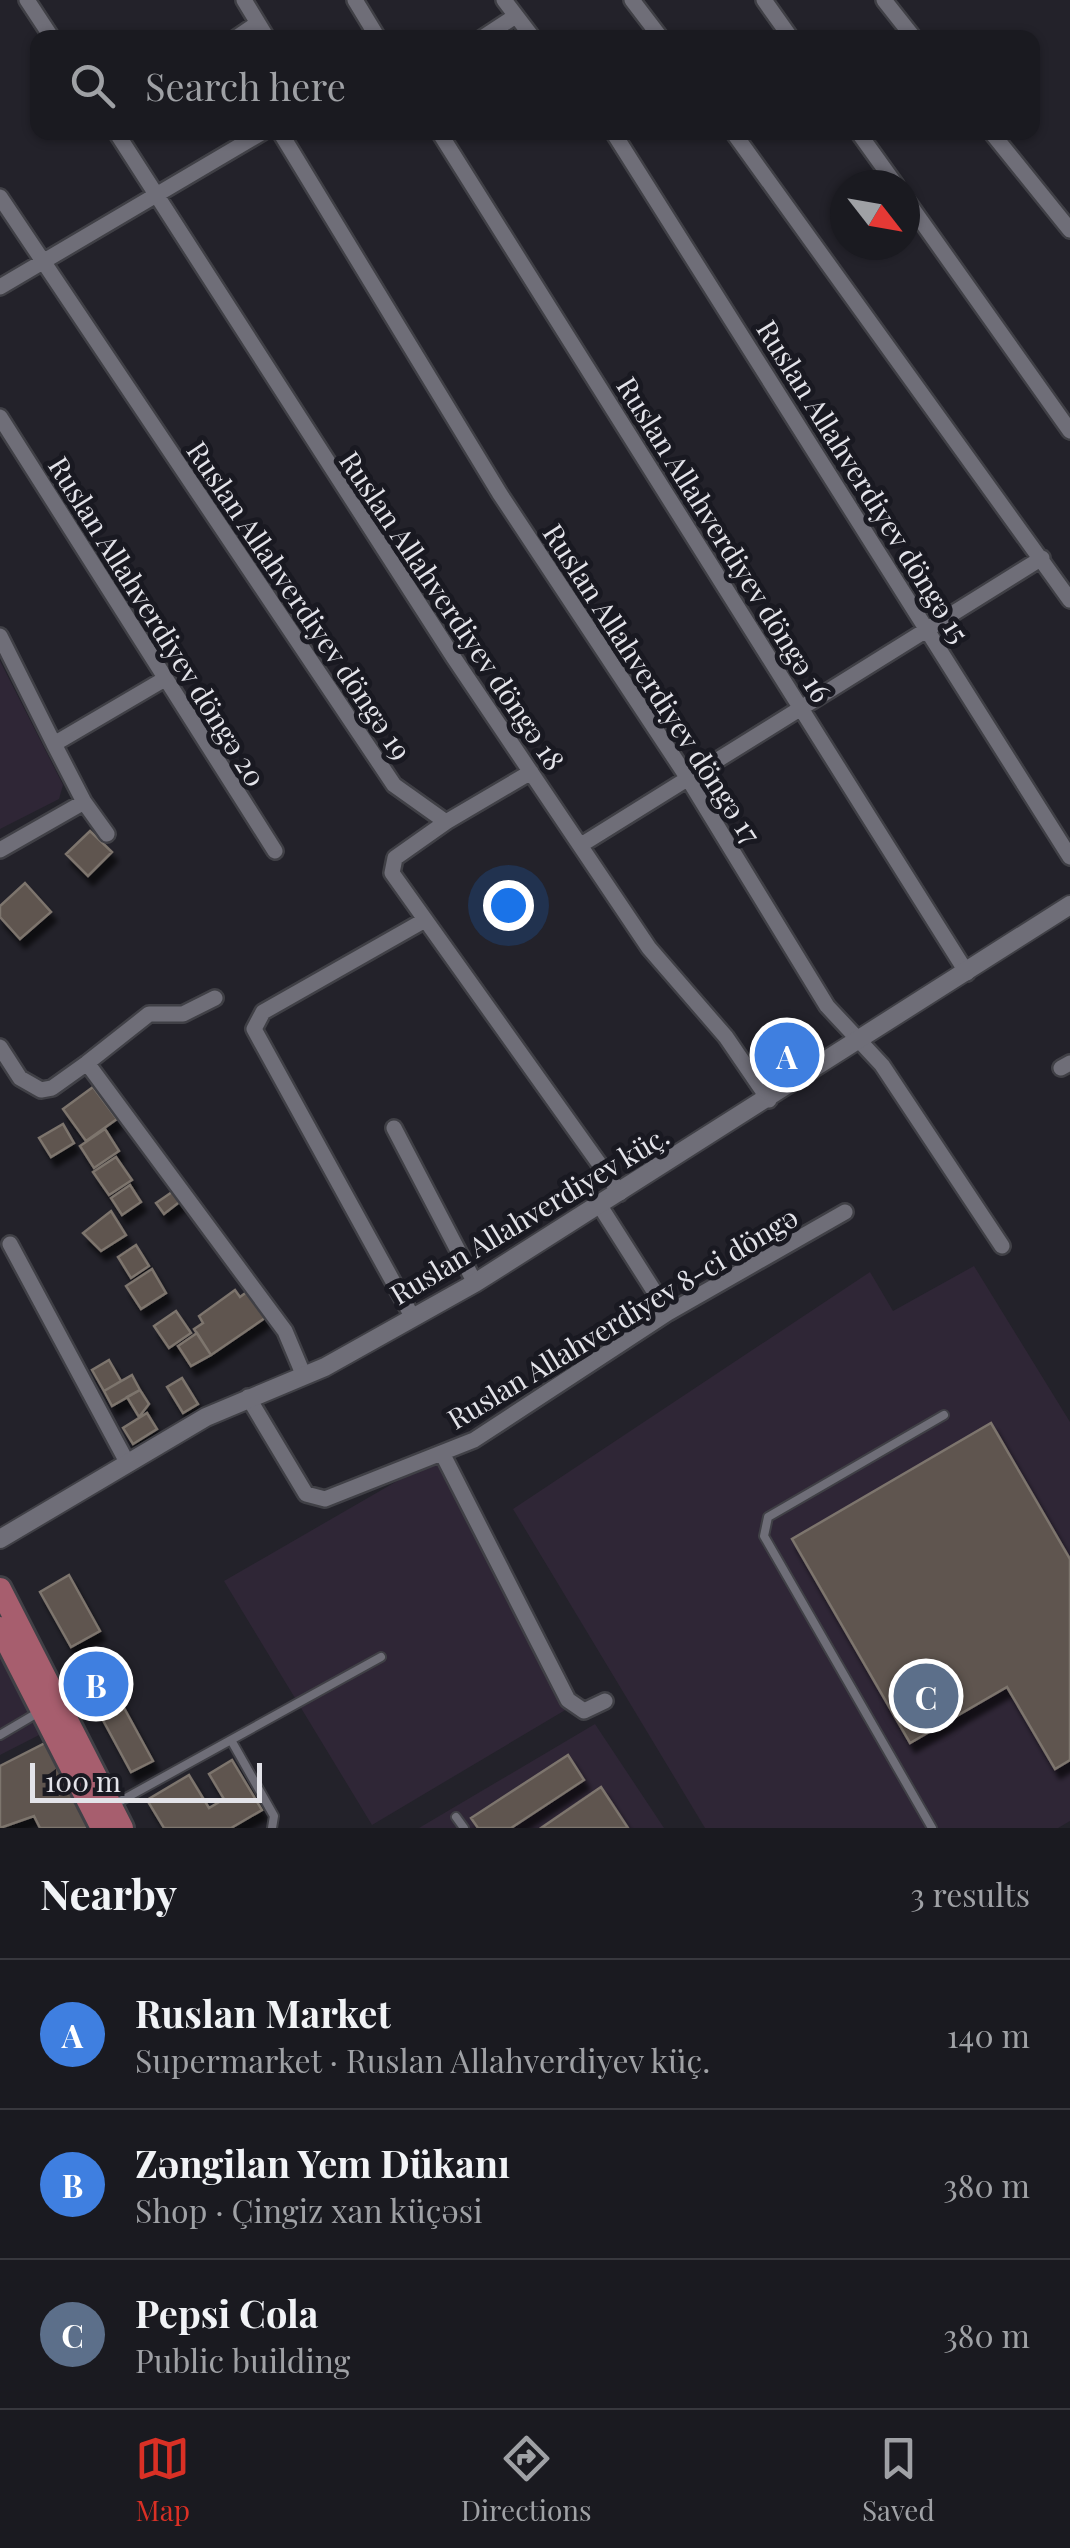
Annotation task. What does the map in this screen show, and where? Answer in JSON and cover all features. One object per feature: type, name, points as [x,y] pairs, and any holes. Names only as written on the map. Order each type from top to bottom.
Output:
[{"type":"main road","points":[[0,1589],[106,1817]]},
{"type":"main road","points":[[0,1628],[42,1710],[106,1817],[122,1828]]},
{"type":"street","points":[[27,0],[47,30]]},
{"type":"street","points":[[244,0],[263,30]]},
{"type":"street","points":[[355,0],[373,30]]},
{"type":"street","points":[[504,0],[525,30]]},
{"type":"street","points":[[632,0],[655,30]]},
{"type":"street","points":[[764,0],[785,30]]},
{"type":"street","points":[[884,0],[908,30]]},
{"type":"street","points":[[494,30],[514,17]]},
{"type":"street","name":"Ruslan Allahverdiyev döngə 18","points":[[121,140],[305,432],[530,772],[650,948],[734,1046],[769,1100]]},
{"type":"street","points":[[0,287],[249,140]]},
{"type":"street","name":"Ruslan Allahverdiyev döngə 17","points":[[285,140],[500,494],[689,780],[827,1006],[882,1065],[1002,1246]]},
{"type":"street","name":"Ruslan Allahverdiyev döngə 16","points":[[444,140],[967,973]]},
{"type":"street","name":"Ruslan Allahverdiyev döngə 15","points":[[618,140],[1070,857]]},
{"type":"street","points":[[740,140],[1070,600]]},
{"type":"street","points":[[864,140],[885,170]]},
{"type":"street","points":[[997,140],[1070,230]]},
{"type":"street","name":"Ruslan Allahverdiyev döngə 19","points":[[0,197],[394,785],[433,808],[446,822]]},
{"type":"street","points":[[920,219],[1070,430]]},
{"type":"street","name":"Ruslan Allahverdiyev döngə 20","points":[[0,417],[162,680],[275,852]]},
{"type":"street","points":[[580,845],[1042,558]]},
{"type":"street","points":[[1054,574],[1070,564]]},
{"type":"street","points":[[0,636],[84,802],[107,834]]},
{"type":"street","points":[[54,744],[162,680]]},
{"type":"street","points":[[530,772],[446,822],[392,864],[392,872],[620,1193]]},
{"type":"street","points":[[0,850],[84,802]]},
{"type":"street","name":"Ruslan Allahverdiyev küç.","points":[[0,1539],[248,1397],[304,1376],[474,1283],[769,1100],[1070,904]]},
{"type":"street","points":[[413,1318],[254,1030],[254,1020],[425,920]]},
{"type":"street","points":[[0,1047],[20,1078],[41,1090],[52,1088],[150,1014],[182,1014],[215,998]]},
{"type":"street","points":[[87,1063],[286,1331],[304,1376]]},
{"type":"street","points":[[394,1128],[474,1283]]},
{"type":"street","points":[[600,1206],[668,1313]]},
{"type":"street","name":"Ruslan Allahverdiyev 8-ci döngə","points":[[248,1397],[264,1430],[313,1498],[325,1499],[474,1440],[668,1313],[844,1212]]},
{"type":"street","points":[[10,1244],[128,1464]]},
{"type":"street","points":[[442,1453],[568,1700],[584,1712],[604,1702]]},
{"type":"lane","points":[[932,1828],[764,1536],[768,1518],[944,1416]]},
{"type":"lane","points":[[106,1817],[231,1740],[381,1657]]},
{"type":"lane","points":[[0,1735],[42,1710]]},
{"type":"lane","points":[[231,1740],[274,1816],[272,1828]]},
{"type":"lane","points":[[456,1817],[464,1828]]},
{"type":"shaded area","points":[[0,661],[63,785],[59,799],[0,829]]},
{"type":"shaded area","points":[[974,1266],[1070,1422],[1070,1821],[1058,1828],[705,1828],[513,1509],[870,1272],[893,1311]]},
{"type":"shaded area","points":[[437,1458],[567,1709],[372,1825],[224,1581]]},
{"type":"shaded area","points":[[0,1648],[45,1732],[0,1755]]},
{"type":"shaded area","points":[[595,1724],[664,1828],[419,1828]]},
{"type":"building","points":[[90,831],[112,852],[88,876],[66,854]]},
{"type":"building","points":[[25,883],[51,912],[20,939],[0,917],[0,906]]},
{"type":"building","points":[[93,1087],[117,1119],[86,1141],[63,1109]]},
{"type":"building","points":[[63,1124],[74,1143],[51,1157],[39,1138]]},
{"type":"building","points":[[105,1129],[119,1151],[94,1168],[80,1146]]},
{"type":"building","points":[[116,1157],[132,1180],[109,1195],[93,1172]]},
{"type":"building","points":[[130,1185],[141,1202],[122,1215],[111,1198]]},
{"type":"building","points":[[175,1190],[182,1200],[164,1214],[156,1203]]},
{"type":"building","points":[[111,1211],[126,1235],[101,1251],[83,1233]]},
{"type":"building","points":[[136,1245],[149,1266],[131,1278],[118,1257]]},
{"type":"building","points":[[152,1269],[166,1293],[141,1309],[126,1286]]},
{"type":"building","points":[[235,1290],[240,1297],[248,1291],[265,1318],[211,1355],[194,1329],[203,1323],[199,1316]]},
{"type":"building","points":[[176,1311],[191,1333],[169,1348],[154,1326]]},
{"type":"building","points":[[197,1333],[211,1355],[191,1366],[178,1346]]},
{"type":"building","points":[[109,1360],[121,1381],[104,1391],[92,1370]]},
{"type":"building","points":[[132,1375],[140,1390],[112,1406],[104,1391]]},
{"type":"building","points":[[182,1378],[198,1404],[183,1413],[167,1387]]},
{"type":"building","points":[[140,1390],[149,1404],[139,1417],[127,1397]]},
{"type":"building","points":[[147,1413],[157,1429],[133,1444],[123,1428]]},
{"type":"building","points":[[991,1423],[1070,1559],[1070,1760],[1055,1769],[1007,1687],[910,1743],[792,1539]]},
{"type":"building","points":[[69,1575],[100,1631],[71,1647],[40,1592]]},
{"type":"building","points":[[99,1662],[153,1761],[131,1772],[78,1674]]},
{"type":"building","points":[[55,1738],[99,1828],[40,1828],[34,1816],[0,1828],[0,1766]]},
{"type":"building","points":[[568,1755],[584,1780],[511,1828],[478,1828],[471,1818]]},
{"type":"building","points":[[232,1760],[262,1810],[231,1828],[164,1828],[147,1800],[189,1775],[209,1808],[224,1799],[209,1774]]},
{"type":"building","points":[[601,1787],[628,1828],[541,1828]]},
{"type":"place","name":"Ruslan Market","points":[[787,1055]]},
{"type":"place","name":"Zəngilan Yem Dükanı","points":[[96,1684]]},
{"type":"place","name":"Pepsi Cola","points":[[926,1696]]}]
